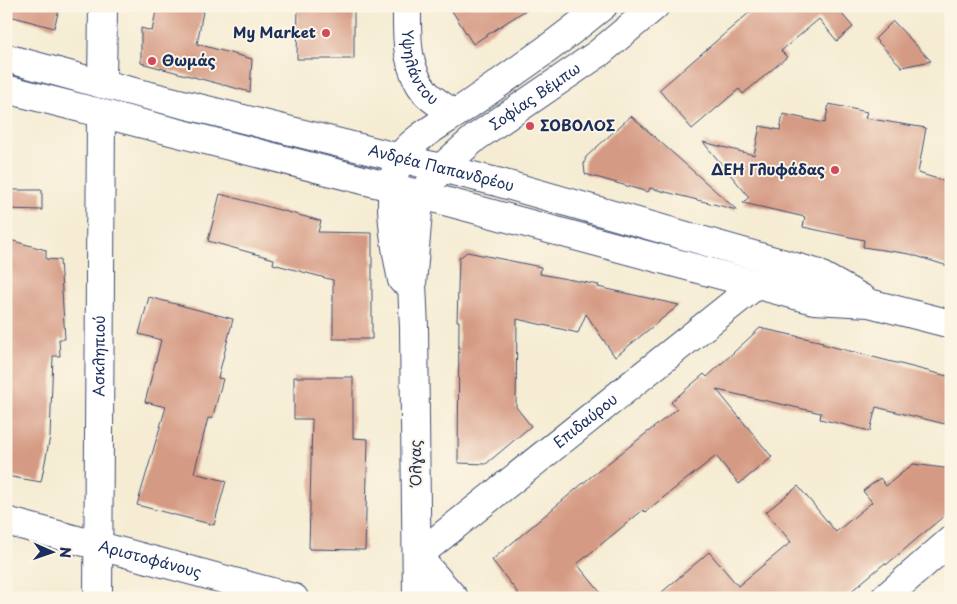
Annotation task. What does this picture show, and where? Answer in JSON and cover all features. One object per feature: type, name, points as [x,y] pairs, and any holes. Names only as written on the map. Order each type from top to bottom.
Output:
[{"type":"main road","points":[[102,6],[102,84]]},
{"type":"main road","name":"Υψηλάντου","points":[[407,6],[408,52],[414,72],[426,93],[454,114]]},
{"type":"main road","name":"Σοφίας Βέμπω","points":[[392,187],[400,158],[432,127],[454,114],[538,55],[603,6]]},
{"type":"main road","name":"Σοφίας Βέμπω","points":[[422,195],[441,168],[475,138],[599,54],[655,6]]},
{"type":"main road","name":"Ανδρέα Παπανδρέου","points":[[6,58],[516,188],[816,273],[869,302]]},
{"type":"main road","name":"Ανδρέα Παπανδρέου","points":[[6,89],[392,187],[814,300],[869,302],[951,324]]},
{"type":"main road","name":"Ασκληπιού","points":[[98,598],[101,113]]},
{"type":"main road","name":"Όλγας","points":[[392,187],[398,258],[404,294],[414,328]]},
{"type":"main road","name":"Όλγας","points":[[417,598],[412,284],[418,212],[422,195]]},
{"type":"main road","name":"Επιδαύρου","points":[[417,556],[756,285]]},
{"type":"main road","name":"Αριστοφάνους","points":[[6,521],[294,598]]},
{"type":"main road","points":[[886,598],[951,540]]},
{"type":"main road","points":[[417,556],[454,598]]},
{"type":"building","points":[[6,6],[60,6],[54,28],[6,15]]},
{"type":"building","points":[[157,6],[204,6],[197,44],[252,59],[250,92],[141,63],[141,28],[152,31]]},
{"type":"building","name":"My Market","points":[[298,6],[354,6],[354,59],[297,59]]},
{"type":"building","points":[[449,6],[532,6],[473,44]]},
{"type":"building","points":[[757,6],[835,6],[853,27],[837,41],[819,19],[781,51],[787,57],[743,94],[739,89],[692,129],[659,90]]},
{"type":"building","points":[[893,21],[931,61],[902,67],[875,39]]},
{"type":"building","points":[[829,104],[867,112],[865,118],[926,128],[918,173],[951,183],[951,267],[910,254],[863,247],[864,240],[803,227],[805,217],[743,203],[749,197],[703,142],[754,155],[760,126],[780,130],[783,114],[825,123]]},
{"type":"building","points":[[631,116],[737,210],[650,188],[648,192],[585,174],[584,164],[586,157]]},
{"type":"building","points":[[6,190],[42,190],[42,210],[6,209]]},
{"type":"building","points":[[220,194],[321,221],[318,232],[372,233],[372,339],[333,339],[333,280],[273,264],[274,259],[208,241]]},
{"type":"building","points":[[6,239],[46,250],[46,259],[60,260],[65,339],[59,339],[60,356],[53,356],[50,437],[41,482],[6,476]]},
{"type":"building","points":[[467,252],[541,267],[540,274],[599,285],[598,287],[679,305],[615,357],[586,314],[578,333],[517,319],[516,407],[531,426],[486,464],[458,463],[459,321],[457,321],[459,258]]},
{"type":"building","points":[[149,297],[233,319],[218,378],[223,379],[212,419],[208,418],[194,473],[226,481],[214,525],[137,505],[166,407],[145,402],[161,340],[139,334]]},
{"type":"building","points":[[760,328],[823,342],[822,344],[951,377],[951,399],[945,424],[876,407],[870,431],[820,419],[821,413],[717,390],[772,457],[739,484],[716,456],[645,512],[643,510],[577,564],[605,598],[522,598],[492,560],[588,479],[677,409],[671,402],[704,374],[707,377]]},
{"type":"building","points":[[294,377],[353,377],[353,438],[368,439],[365,550],[309,549],[312,419],[294,419]]},
{"type":"building","points":[[913,464],[951,469],[951,510],[886,565],[885,563],[843,598],[655,598],[709,552],[738,586],[791,542],[766,512],[798,486],[836,532],[872,502],[863,491],[880,478],[886,486]]},
{"type":"place","name":"My Market","points":[[326,33]]},
{"type":"place","name":"Θωμάς","points":[[152,61]]},
{"type":"place","name":"ΣΟΒΟΛΟΣ","points":[[530,126]]},
{"type":"place","name":"ΔΕΗ Γλυφάδας","points":[[835,170]]}]
